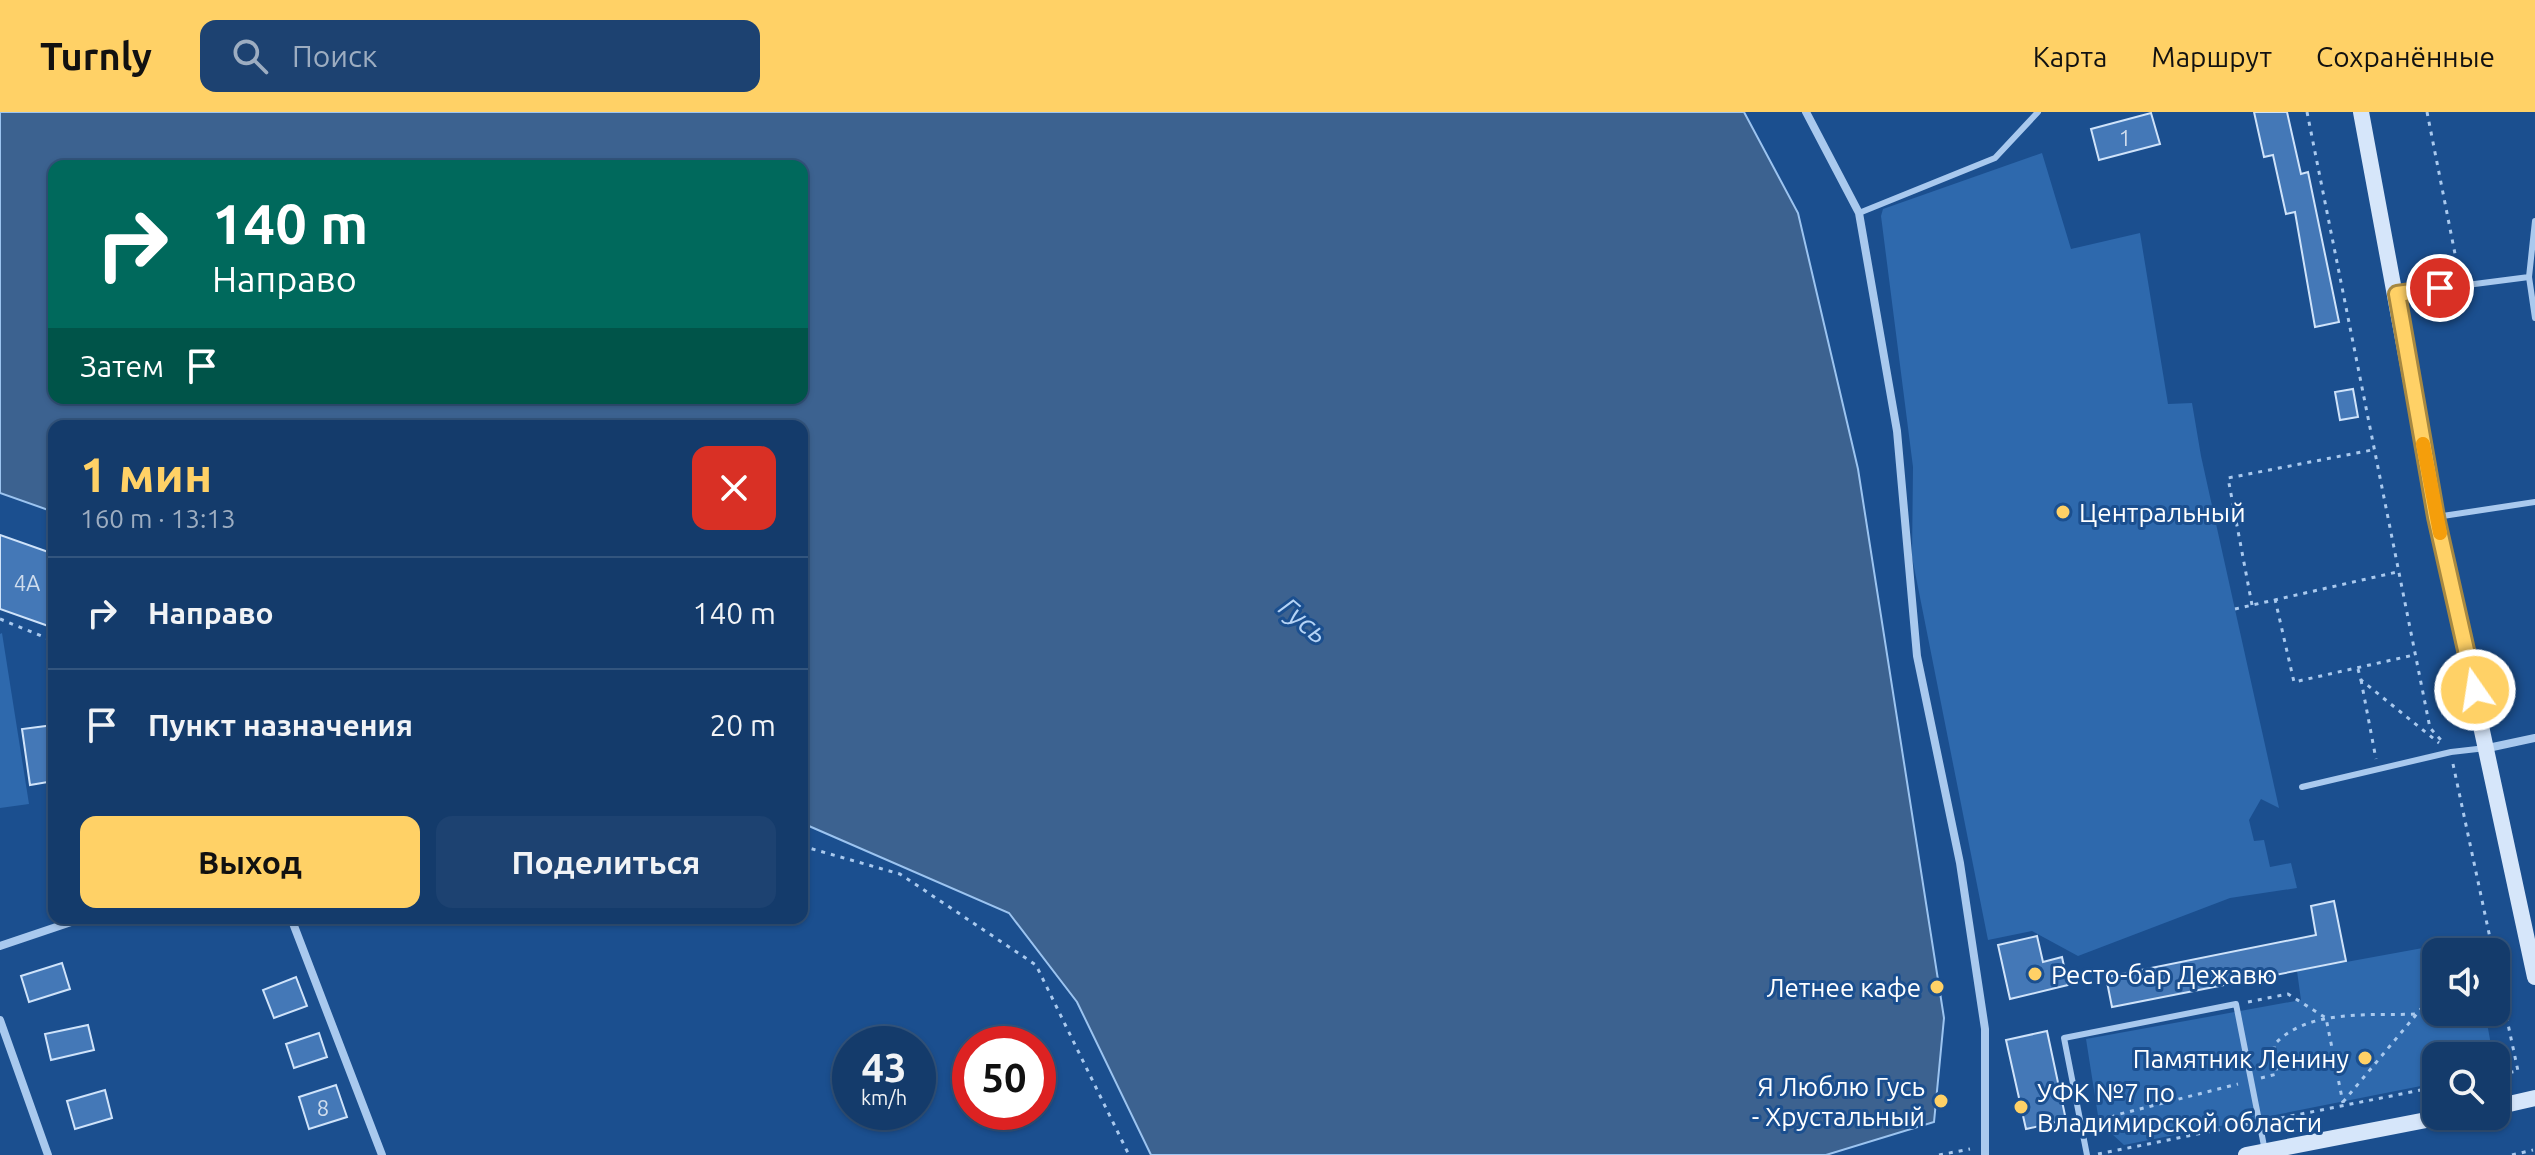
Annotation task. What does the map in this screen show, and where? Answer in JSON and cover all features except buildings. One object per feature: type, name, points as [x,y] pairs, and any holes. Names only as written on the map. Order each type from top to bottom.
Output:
[{"type":"main road","points":[[2361,112],[2436,517],[2535,977]]},
{"type":"main road","points":[[2510,1104],[2535,1098]]},
{"type":"main road","points":[[2246,1155],[2422,1121]]},
{"type":"street","points":[[1806,112],[1859,213],[1897,431],[1917,656],[1960,863],[1985,1029],[1985,1150]]},
{"type":"street","points":[[2488,748],[2535,738]]},
{"type":"street","points":[[0,946],[65,924]]},
{"type":"street","points":[[293,924],[382,1155]]},
{"type":"street","points":[[0,1020],[48,1155]]},
{"type":"lane","points":[[1859,213],[1995,158],[2038,112]]},
{"type":"lane","points":[[2535,221],[2529,277],[2535,318]]},
{"type":"lane","points":[[2397,294],[2529,277]]},
{"type":"lane","points":[[2436,517],[2535,502]]},
{"type":"lane","points":[[2302,787],[2451,752],[2488,748]]},
{"type":"lane","points":[[2087,1155],[2064,1038],[2236,1004],[2265,1151]]},
{"type":"path","points":[[2307,112],[2372,450],[2430,728],[2451,752],[2490,938]]},
{"type":"path","points":[[2427,112],[2462,286]]},
{"type":"path","points":[[2252,605],[2228,478],[2372,450]]},
{"type":"path","points":[[2235,609],[2397,572]]},
{"type":"path","points":[[2275,599],[2294,682],[2415,655]]},
{"type":"path","points":[[0,619],[48,639]]},
{"type":"path","points":[[2358,669],[2378,769]]},
{"type":"path","points":[[2361,680],[2451,752]]},
{"type":"path","points":[[808,848],[900,874],[1036,965],[1129,1155]]},
{"type":"path","points":[[2236,1004],[2288,994],[2326,1018],[2342,1104],[2422,1009]]},
{"type":"path","points":[[2264,1077],[2277,1074],[2274,1045],[2285,1032],[2326,1018],[2418,1014]]},
{"type":"path","points":[[2508,1026],[2518,1071],[2510,1072]]},
{"type":"path","points":[[2082,1132],[2116,1115],[2251,1080]]},
{"type":"path","points":[[1939,1155],[1985,1150]]},
{"type":"path","points":[[2512,1155],[2533,1150]]},
{"type":"shaded area","name":"Центральный","points":[[2042,153],[2071,249],[2140,233],[2168,404],[2192,403],[2279,808],[2261,799],[2249,820],[2254,841],[2264,840],[2270,867],[2291,863],[2297,888],[2230,898],[2078,956],[2032,931],[1988,940],[1912,557],[1913,467],[1881,216],[1883,209]]},
{"type":"shaded area","points":[[0,634],[29,804],[0,808]]},
{"type":"shaded area","points":[[2422,948],[2422,1026],[2488,1026],[2490,1042],[2422,1042],[2422,1086],[2124,1145],[2099,1122],[2086,1039],[2301,1000],[2297,971]]},
{"type":"water","name":"Гусь","points":[[0,112],[1744,112],[1798,213],[1858,469],[1944,1018],[1934,1122],[1826,1155],[1151,1155],[1077,1002],[1009,913],[808,826],[808,420],[48,420],[48,510],[0,493]]},
{"type":"slow traffic","points":[[2423,444],[2440,533]]},
{"type":"place","name":"Центральный","points":[[2063,512]]},
{"type":"place","name":"Ресто-бар Дежавю","points":[[2035,974]]},
{"type":"place","name":"Летнее кафе","points":[[1937,987]]},
{"type":"place","name":"Памятник Ленину","points":[[2365,1058]]},
{"type":"place","name":"Я Люблю Гусь - Хрустальный","points":[[1941,1101]]},
{"type":"place","name":"УФК №7 по Владимирской области","points":[[2021,1107]]},
{"type":"route","points":[[2440,288],[2397,294],[2436,517],[2475,690]]}]
